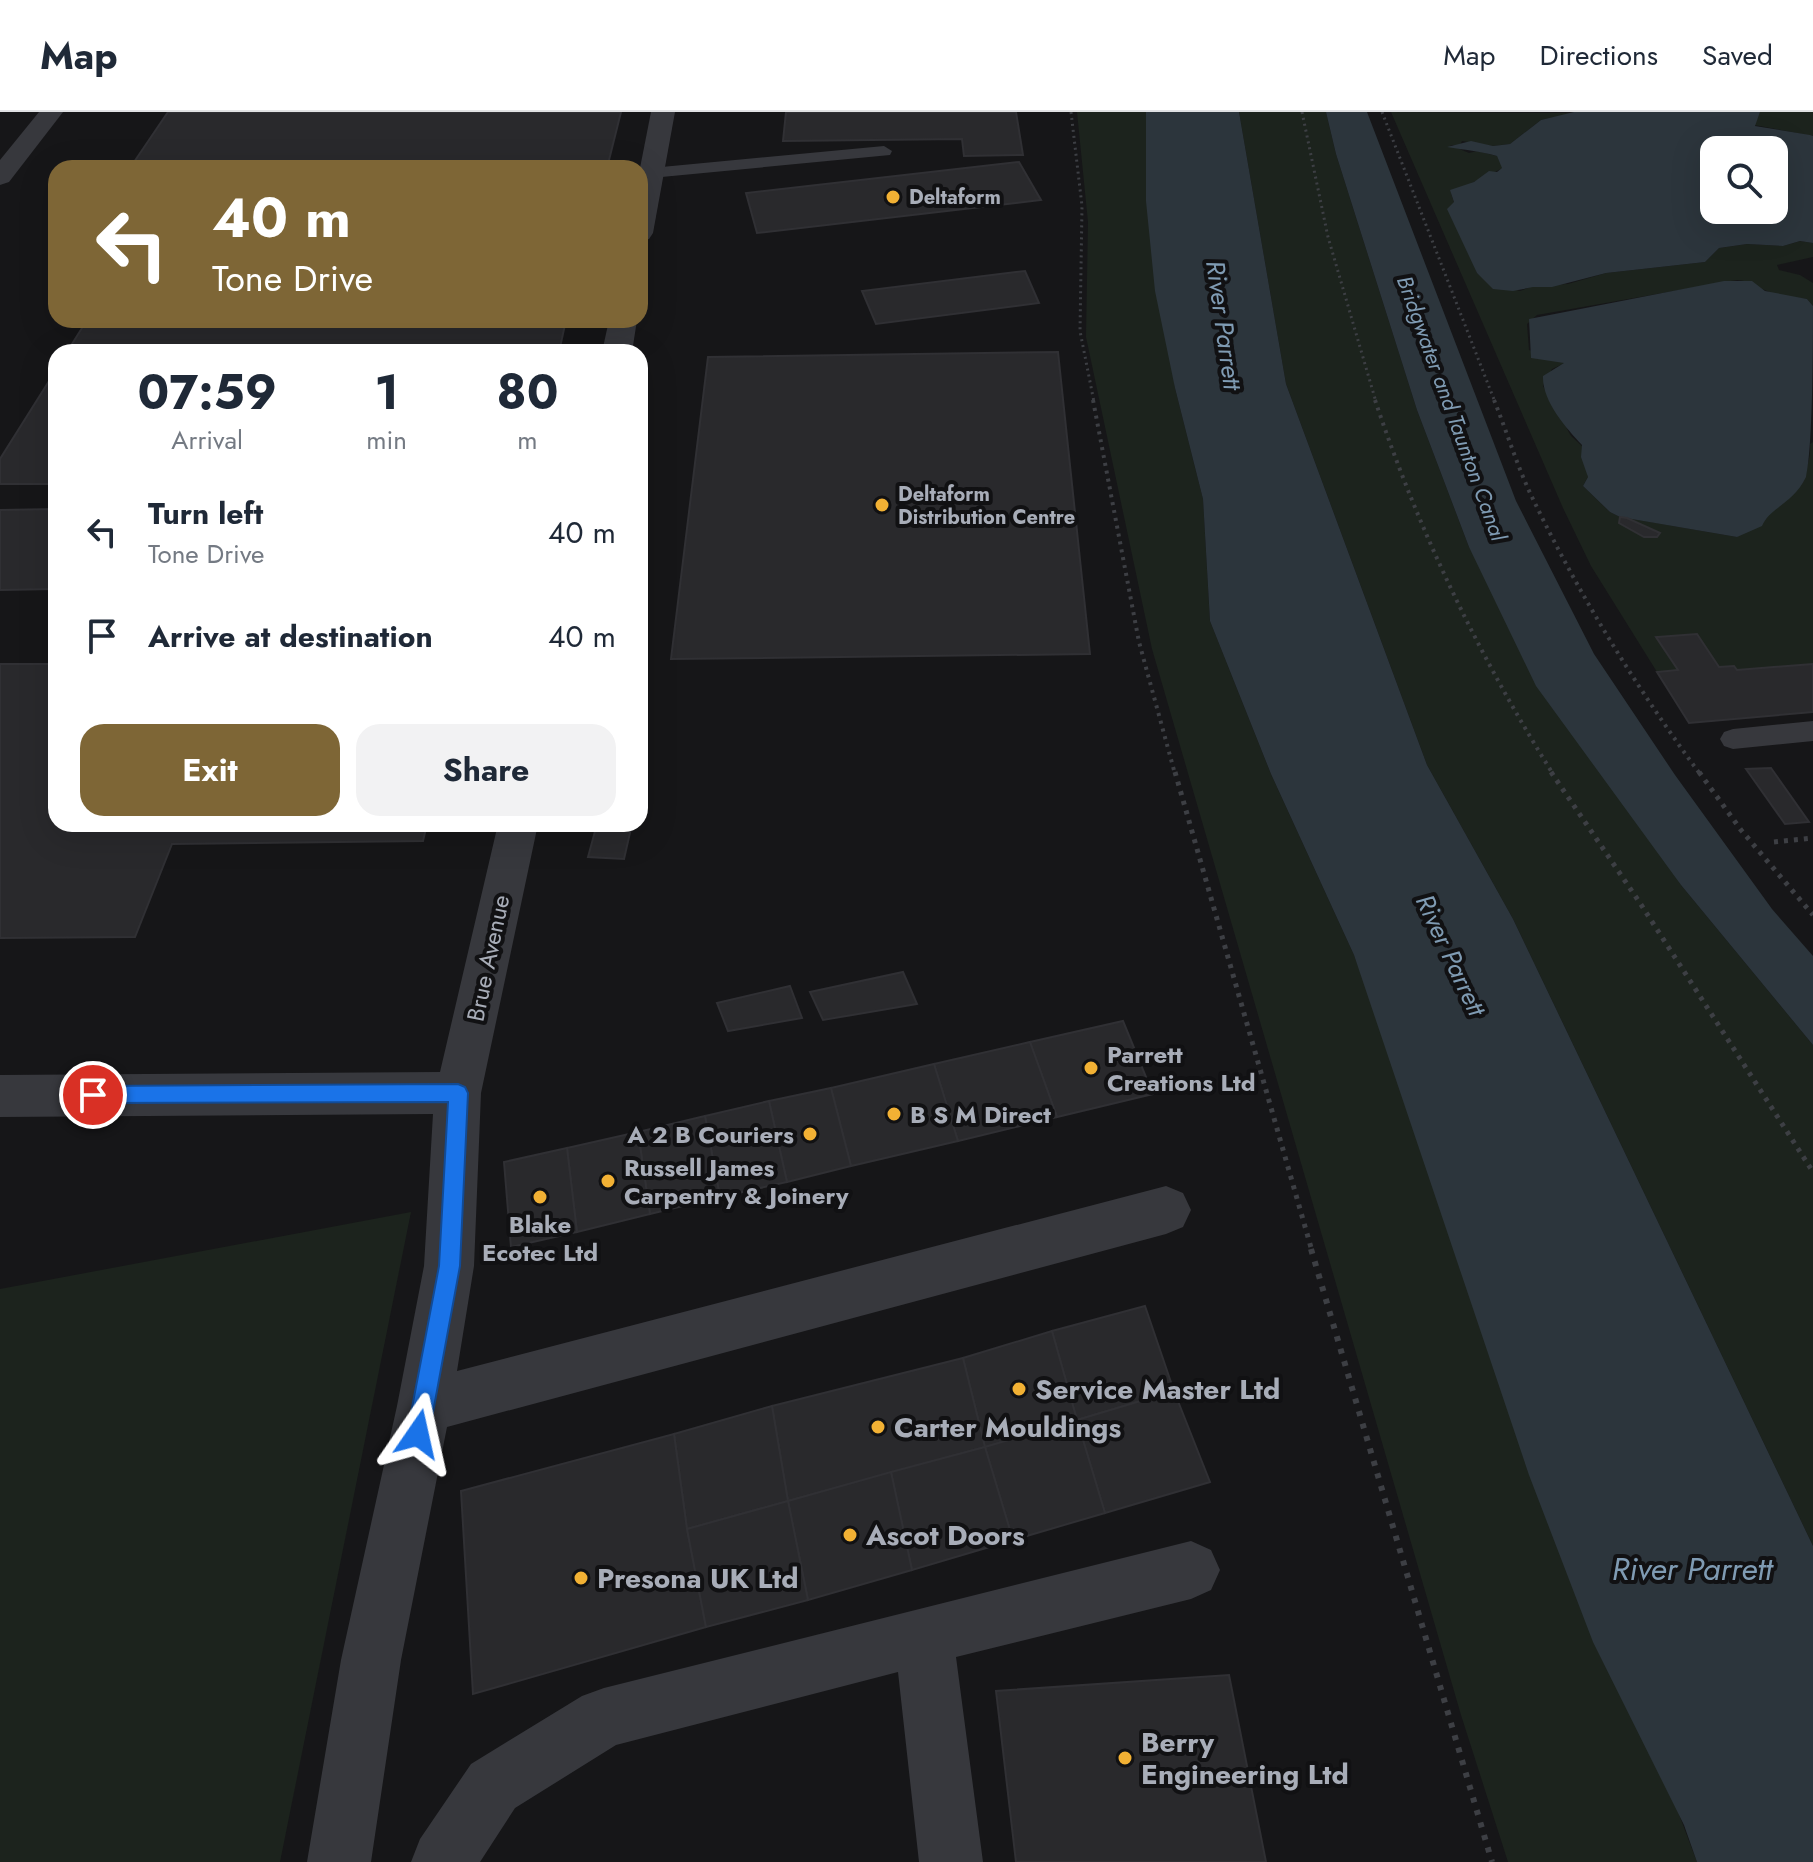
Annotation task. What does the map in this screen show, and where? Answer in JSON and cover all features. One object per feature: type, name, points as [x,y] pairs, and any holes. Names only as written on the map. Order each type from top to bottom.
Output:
[{"type":"street","points":[[0,177],[51,112]]},
{"type":"street","points":[[648,189],[663,112]]},
{"type":"street","name":"Brue Avenue","points":[[339,1862],[371,1660],[424,1406],[449,1266],[458,1093],[516,832]]},
{"type":"street","points":[[0,1096],[458,1093]]},
{"type":"street","points":[[424,1406],[1166,1210]]},
{"type":"street","points":[[443,1862],[493,1786],[604,1718],[1191,1570]]},
{"type":"street","points":[[924,1636],[951,1862]]},
{"type":"lane","points":[[651,173],[884,151]]},
{"type":"lane","points":[[1733,739],[1813,731]]},
{"type":"path","points":[[1071,112],[1082,206],[1080,331],[1139,642],[1236,993],[1492,1862]]},
{"type":"path","points":[[1302,112],[1328,237],[1369,383],[1403,484],[1443,576],[1524,728],[1813,1172]]},
{"type":"path","points":[[1382,112],[1531,495],[1580,590],[1651,707],[1741,830],[1813,915]]},
{"type":"path","points":[[1774,842],[1813,838]]},
{"type":"shaded area","points":[[1077,112],[1146,112],[1175,388],[1203,499],[1210,621],[1271,774],[1354,955],[1697,1862],[1508,1862],[1461,1715],[1152,649],[1086,337],[1088,222]]},
{"type":"shaded area","points":[[1239,112],[1326,112],[1336,154],[1417,410],[1469,547],[1681,885],[1813,1045],[1813,1546],[1513,919],[1427,765],[1286,384]]},
{"type":"shaded area","points":[[1391,112],[1575,113],[1541,120],[1510,144],[1493,146],[1462,141],[1460,145],[1450,145],[1469,153],[1477,151],[1497,156],[1503,168],[1451,193],[1477,273],[1489,283],[1520,291],[1533,286],[1568,284],[1606,273],[1705,262],[1719,248],[1747,244],[1783,246],[1800,241],[1813,243],[1813,257],[1777,265],[1779,270],[1800,275],[1813,283],[1813,306],[1807,299],[1777,294],[1737,280],[1537,315],[1527,324],[1529,350],[1565,363],[1552,369],[1543,386],[1571,436],[1582,446],[1588,477],[1583,486],[1610,512],[1620,517],[1619,523],[1644,537],[1657,537],[1659,534],[1627,518],[1737,537],[1773,510],[1796,487],[1804,474],[1813,442],[1813,664],[1737,670],[1719,667],[1697,634],[1657,637],[1678,670],[1657,672],[1591,566],[1563,508]]},
{"type":"shaded area","points":[[1760,112],[1813,112],[1813,136],[1754,125]]},
{"type":"shaded area","points":[[411,1212],[280,1862],[0,1862],[0,1289]]},
{"type":"water","name":"River Parrett","points":[[1146,112],[1239,112],[1286,384],[1427,765],[1513,919],[1813,1546],[1813,1862],[1697,1862],[1684,1825],[1593,1642],[1529,1475],[1354,955],[1271,774],[1210,621],[1203,499],[1155,291],[1146,201]]},
{"type":"water","name":"Bridgwater and Taunton Canal","points":[[1326,112],[1367,112],[1516,501],[1594,654],[1675,775],[1772,909],[1813,956],[1813,1045],[1681,885],[1536,686],[1469,547],[1417,410],[1336,154]]},
{"type":"water","points":[[1574,112],[1760,112],[1755,126],[1813,136],[1813,243],[1800,241],[1783,246],[1747,244],[1719,248],[1705,262],[1606,273],[1552,287],[1513,291],[1493,289],[1477,273],[1447,209],[1454,202],[1450,190],[1502,168],[1497,156],[1447,147],[1471,141],[1493,146],[1510,144],[1541,120]]},
{"type":"water","points":[[1724,281],[1752,281],[1765,291],[1807,299],[1813,306],[1811,420],[1806,477],[1795,493],[1770,514],[1762,526],[1737,537],[1620,517],[1610,512],[1583,486],[1588,477],[1581,457],[1582,445],[1556,414],[1544,385],[1543,376],[1564,363],[1531,358],[1529,319]]},
{"type":"building","points":[[168,112],[621,112],[609,160],[135,160]]},
{"type":"building","points":[[786,112],[1016,112],[1023,155],[964,156],[962,139],[783,141]]},
{"type":"building","name":"Deltaform","points":[[1019,162],[1041,200],[757,233],[746,193]]},
{"type":"building","points":[[1025,271],[1039,303],[876,324],[862,291]]},
{"type":"building","points":[[82,328],[564,328],[561,344],[72,344]]},
{"type":"building","name":"Deltaform Distribution Centre","points":[[1058,352],[1090,654],[671,659],[708,357]]},
{"type":"building","points":[[48,383],[48,484],[0,484],[0,459]]},
{"type":"building","points":[[48,509],[48,589],[0,590],[0,510]]},
{"type":"building","points":[[1620,517],[1660,533],[1657,537],[1644,537],[1619,523]]},
{"type":"building","points":[[1697,634],[1719,667],[1734,666],[1737,670],[1813,664],[1813,712],[1689,723],[1657,672],[1678,670],[1656,637]]},
{"type":"building","points":[[0,664],[48,664],[48,832],[425,832],[423,841],[172,844],[135,937],[0,938]]},
{"type":"building","points":[[1771,768],[1809,822],[1785,824],[1746,769]]},
{"type":"building","points":[[595,832],[630,832],[624,859],[588,857]]},
{"type":"building","points":[[903,972],[917,1004],[823,1020],[810,992]]},
{"type":"building","points":[[790,986],[802,1018],[728,1031],[717,1003]]},
{"type":"building","name":"Parrett Creations Ltd","points":[[1123,1021],[1153,1094],[1057,1117],[1030,1042]]},
{"type":"building","points":[[1030,1042],[1057,1117],[958,1141],[934,1064]]},
{"type":"building","name":"B S M Direct","points":[[934,1064],[958,1141],[851,1166],[831,1088]]},
{"type":"building","name":"A 2 B Couriers","points":[[831,1088],[851,1166],[787,1182],[769,1101]]},
{"type":"building","points":[[769,1101],[787,1182],[720,1197],[705,1116]]},
{"type":"building","points":[[705,1116],[720,1197],[650,1214],[638,1132]]},
{"type":"building","name":"Russell James Carpentry & Joinery","points":[[638,1132],[650,1214],[577,1232],[567,1148]]},
{"type":"building","name":"Blake Ecotec Ltd","points":[[567,1148],[577,1232],[511,1247],[504,1162]]},
{"type":"building","points":[[1145,1306],[1174,1391],[1077,1420],[1052,1331]]},
{"type":"building","name":"Service Master Ltd","points":[[1052,1331],[1077,1420],[985,1447],[963,1358]]},
{"type":"building","name":"Carter Mouldings","points":[[963,1358],[985,1447],[788,1501],[772,1406]]},
{"type":"building","points":[[1174,1391],[1210,1482],[1105,1513],[1077,1420]]},
{"type":"building","points":[[772,1406],[788,1501],[687,1529],[674,1434]]},
{"type":"building","points":[[1077,1420],[1105,1513],[1013,1540],[985,1447]]},
{"type":"building","name":"Presona UK Ltd","points":[[674,1434],[687,1529],[706,1627],[473,1694],[461,1491]]},
{"type":"building","points":[[985,1447],[1013,1540],[912,1570],[891,1472]]},
{"type":"building","name":"Ascot Doors","points":[[891,1472],[912,1570],[808,1600],[788,1501]]},
{"type":"building","points":[[788,1501],[808,1600],[706,1627],[687,1529]]},
{"type":"building","name":"Berry Engineering Ltd","points":[[1229,1675],[1266,1862],[1016,1862],[996,1691]]},
{"type":"place","name":"Deltaform","points":[[893,197]]},
{"type":"place","name":"Deltaform Distribution Centre","points":[[882,505]]},
{"type":"place","name":"Parrett Creations Ltd","points":[[1091,1068]]},
{"type":"place","name":"B S M Direct","points":[[894,1114]]},
{"type":"place","name":"A 2 B Couriers","points":[[810,1134]]},
{"type":"place","name":"Russell James Carpentry & Joinery","points":[[608,1181]]},
{"type":"place","name":"Blake Ecotec Ltd","points":[[540,1197]]},
{"type":"place","name":"Service Master Ltd","points":[[1019,1389]]},
{"type":"place","name":"Carter Mouldings","points":[[878,1427]]},
{"type":"place","name":"Ascot Doors","points":[[850,1535]]},
{"type":"place","name":"Presona UK Ltd","points":[[581,1578]]},
{"type":"place","name":"Berry Engineering Ltd","points":[[1125,1758]]},
{"type":"route","points":[[93,1095],[458,1093],[449,1266],[418,1434]]}]
